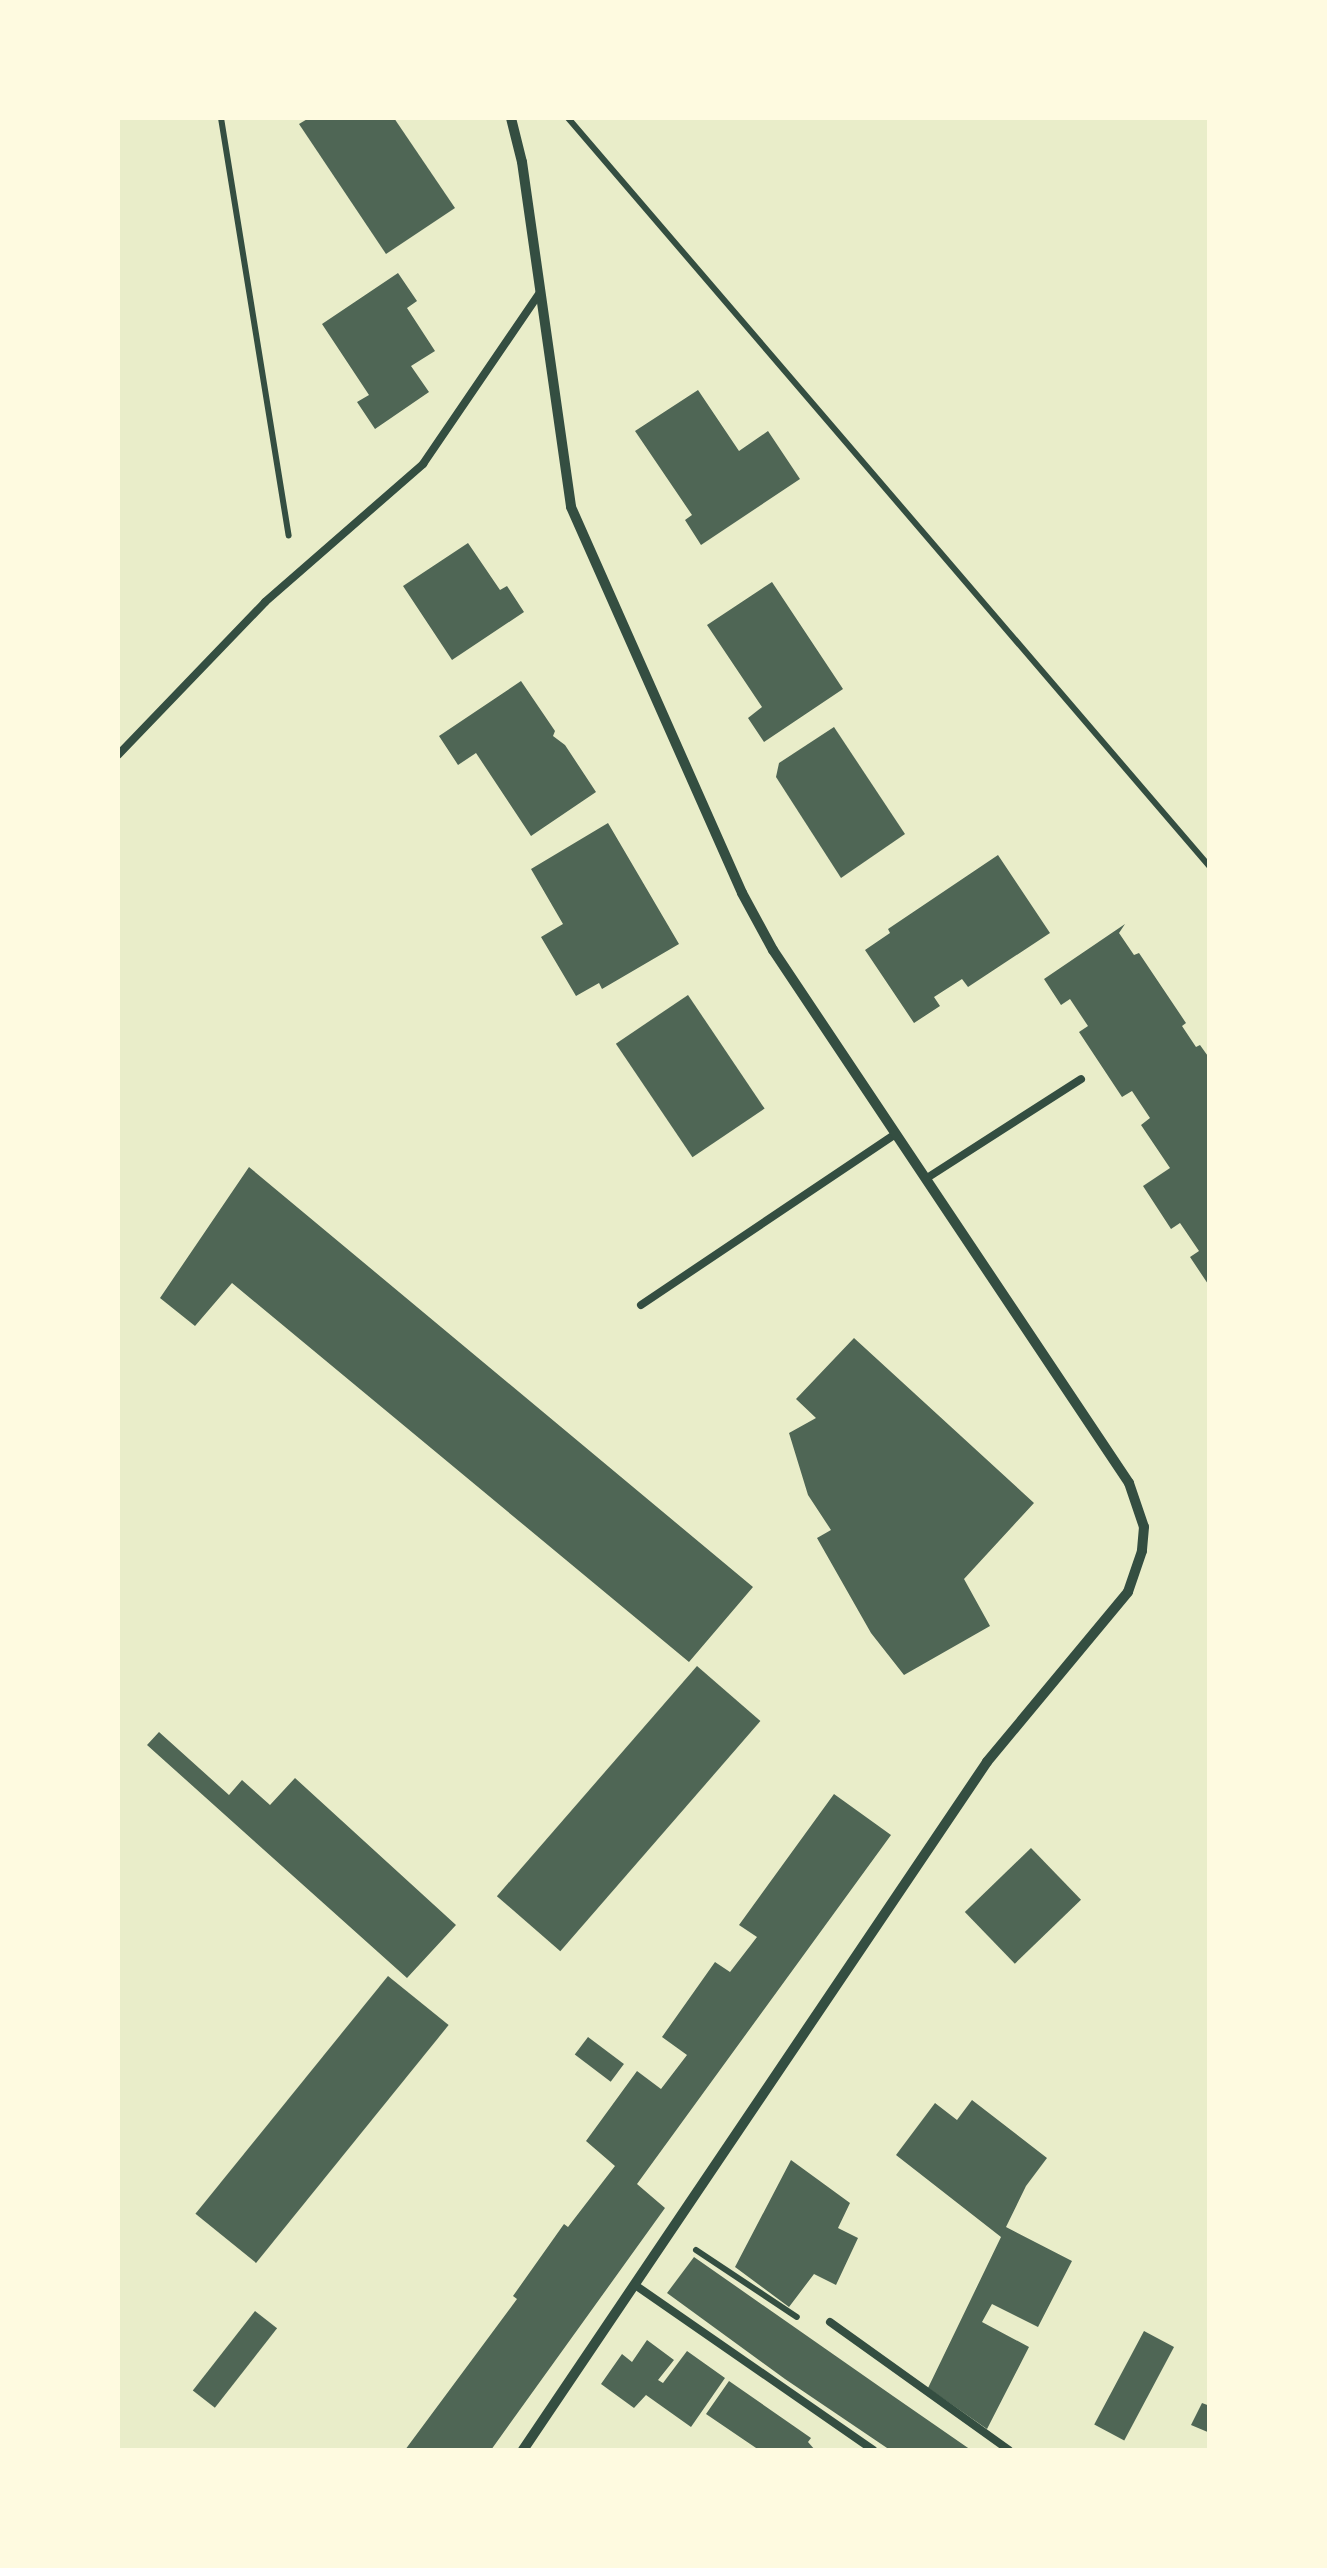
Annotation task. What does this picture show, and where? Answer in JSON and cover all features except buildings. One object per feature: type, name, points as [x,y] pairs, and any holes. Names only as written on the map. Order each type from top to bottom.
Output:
[{"type":"street","points":[[510,118],[522,162],[565,480],[580,532],[757,924],[1129,1483],[1144,1527],[1142,1551],[1128,1592],[987,1762],[522,2450]]},
{"type":"lane","points":[[118,755],[190,676],[423,464],[539,294]]},
{"type":"lane","points":[[927,1178],[1082,1079]]},
{"type":"lane","points":[[640,1306],[895,1134]]},
{"type":"lane","points":[[634,2285],[872,2450]]},
{"type":"lane","points":[[830,2322],[1009,2450]]},
{"type":"path","points":[[221,118],[296,576]]},
{"type":"path","points":[[568,118],[1210,867]]},
{"type":"path","points":[[670,2232],[789,2316],[830,2322]]}]
